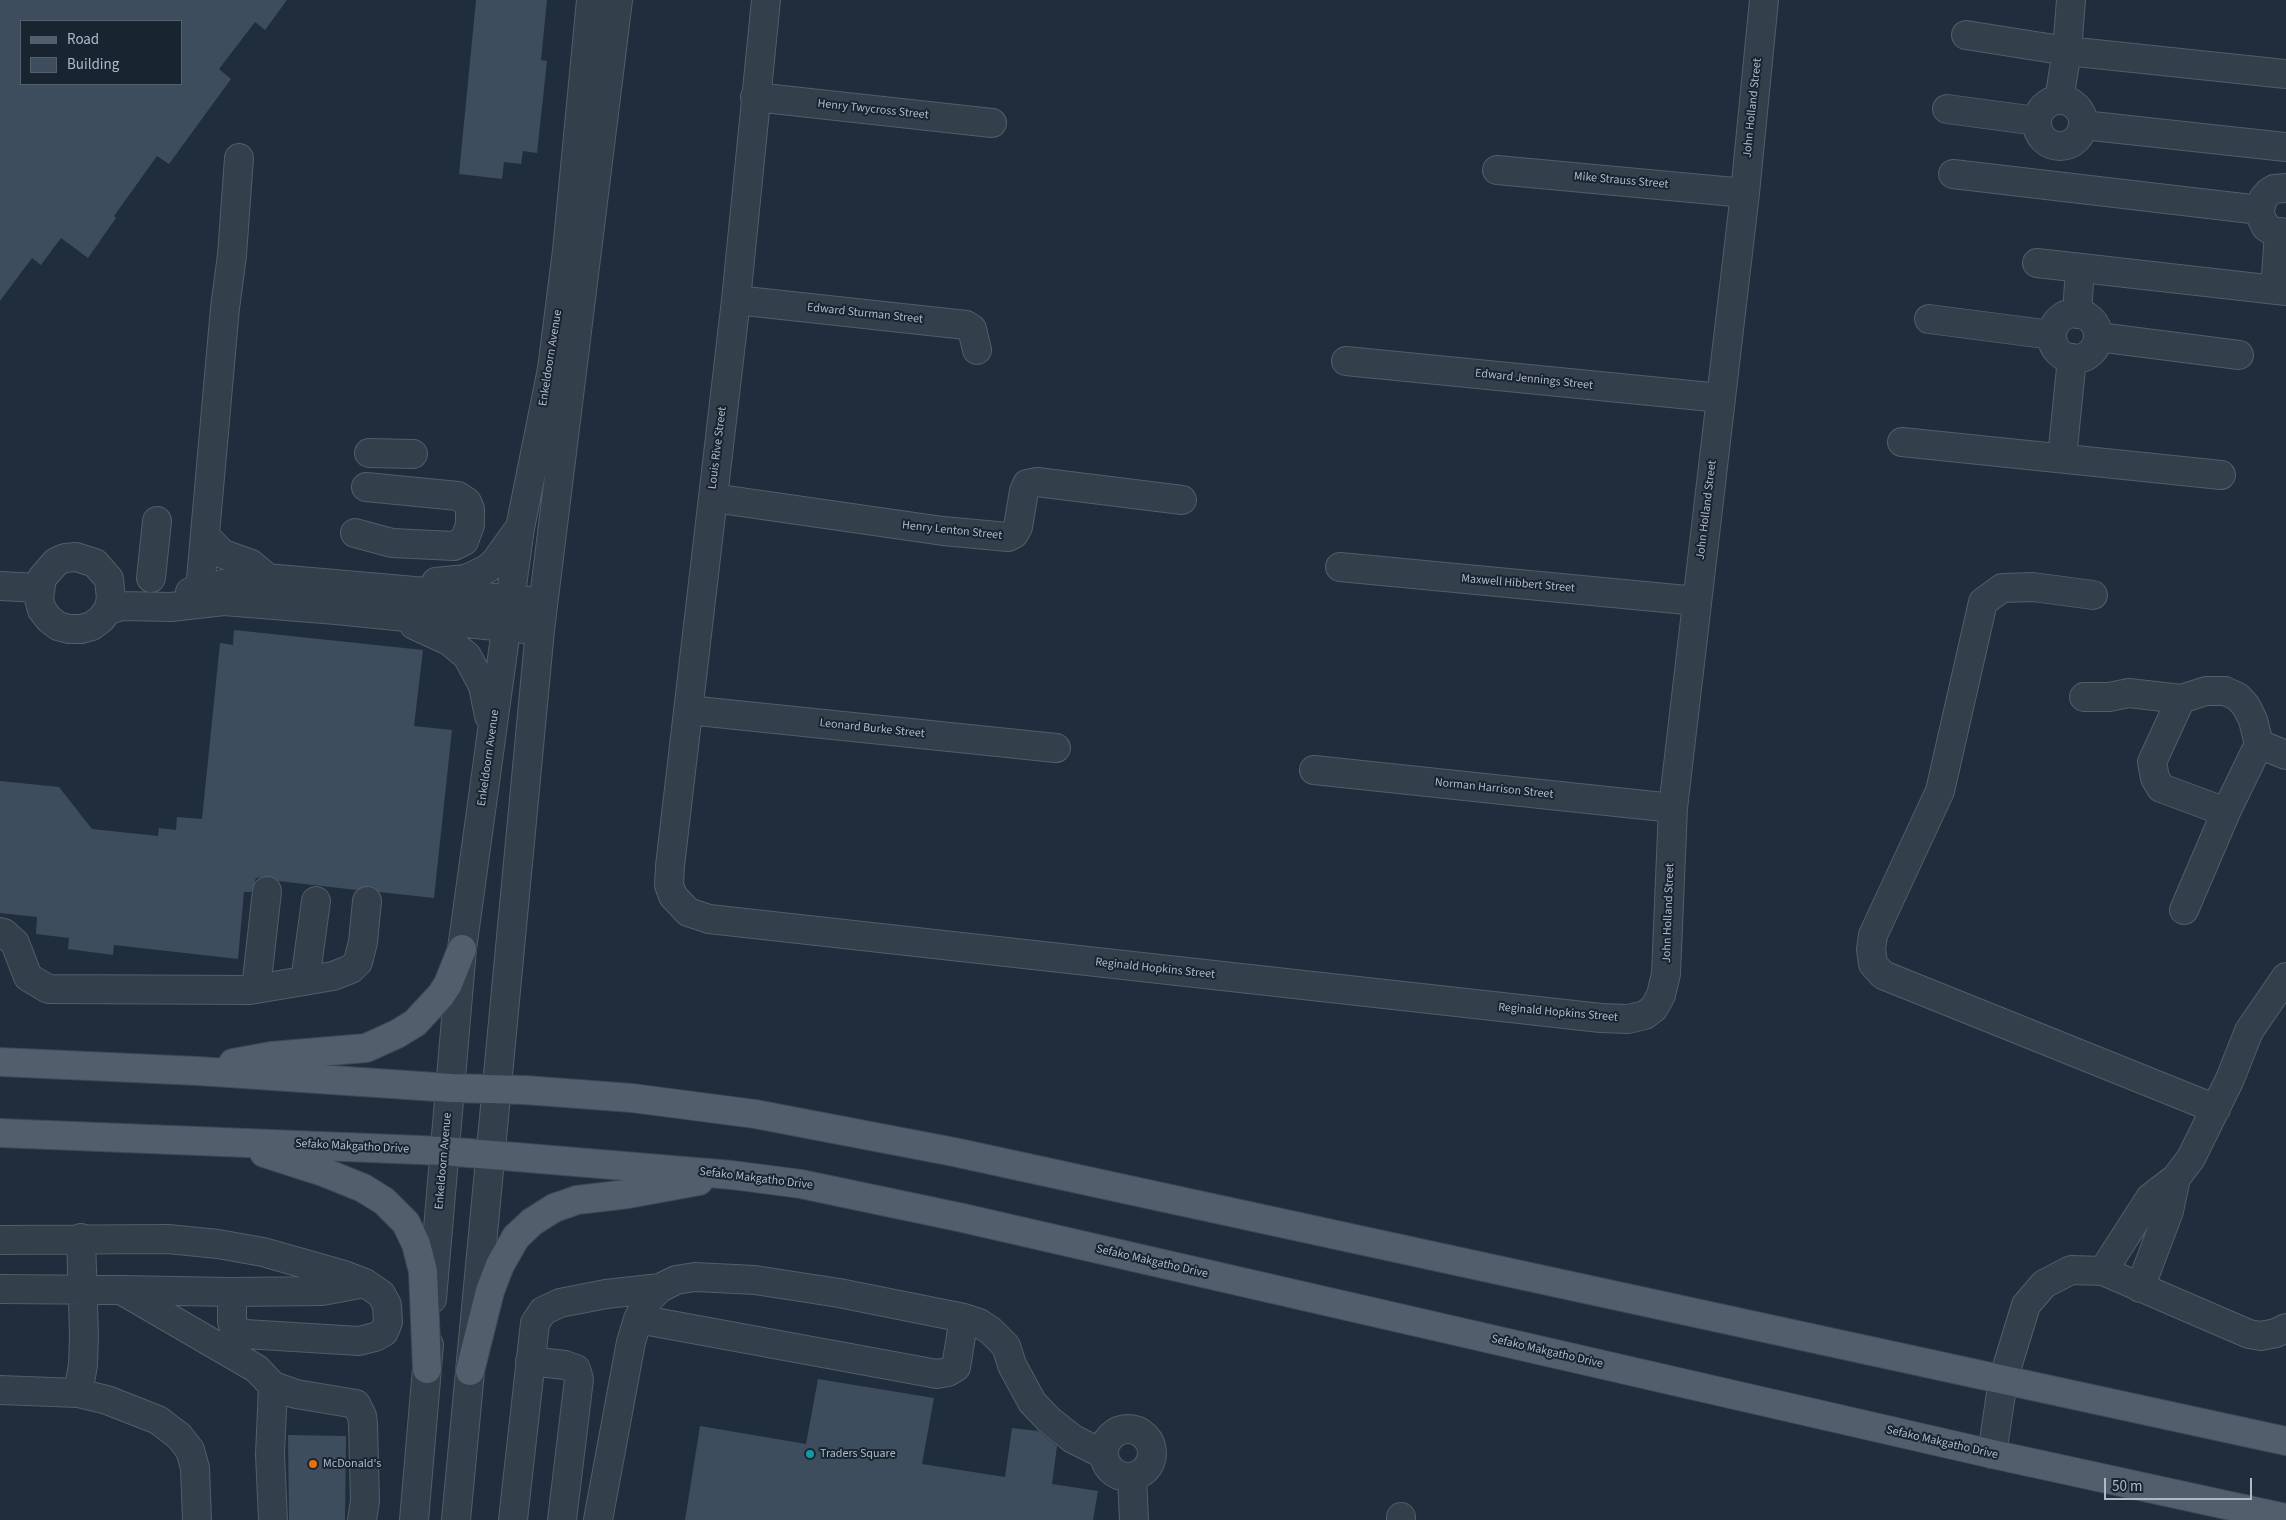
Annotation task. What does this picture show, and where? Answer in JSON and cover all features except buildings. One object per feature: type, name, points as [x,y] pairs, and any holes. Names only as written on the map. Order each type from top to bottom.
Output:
[{"type":"main road","points":[[198,1071],[271,1056],[353,1050],[375,1044],[415,1023],[431,1007],[448,984],[462,949]]},
{"type":"main road","points":[[0,1062],[198,1071],[632,1098],[755,1114],[954,1152],[2286,1441]]},
{"type":"main road","name":"Sefako Makgatho Drive","points":[[0,1133],[444,1151],[732,1175],[801,1184],[948,1214],[1992,1454],[2286,1518]]},
{"type":"main road","points":[[226,1142],[353,1183],[384,1201],[400,1215],[416,1244],[423,1271],[427,1369]]},
{"type":"main road","points":[[470,1371],[490,1291],[500,1265],[516,1237],[532,1222],[554,1208],[577,1200],[628,1194],[732,1175]]},
{"type":"street","name":"Enkeldoorn Avenue","points":[[414,1520],[462,949],[520,528],[552,369],[567,251],[591,0]]},
{"type":"street","name":"Enkeldoorn Avenue","points":[[456,1520],[542,603],[618,0]]},
{"type":"street","name":"Louis Rive Street","points":[[673,896],[670,885],[670,866],[736,300],[766,0]]},
{"type":"street","name":"John Holland Street","points":[[1645,1015],[1654,1008],[1661,995],[1666,974],[1673,808],[1745,193],[1764,0]]},
{"type":"street","points":[[2059,100],[2067,51],[2071,0]]},
{"type":"street","points":[[1966,35],[2067,51],[2286,74]]},
{"type":"street","name":"Henry Twycross Street","points":[[755,97],[992,123]]},
{"type":"street","points":[[2059,100],[2073,105],[2078,110],[2082,124],[2081,132],[2071,143],[2057,146],[2043,139],[2039,133],[2037,121],[2040,111],[2045,106],[2059,100]]},
{"type":"street","points":[[1947,109],[2037,121]]},
{"type":"street","points":[[2037,263],[2280,290],[2283,233],[2266,226],[2262,220],[2260,210],[2263,198],[2268,193],[2284,188],[2286,149],[2082,124]]},
{"type":"street","points":[[2054,184],[2057,146]]},
{"type":"street","points":[[200,590],[225,308],[232,255],[239,158]]},
{"type":"street","name":"Mike Strauss Street","points":[[1498,170],[1745,193]]},
{"type":"street","points":[[1953,174],[2054,184],[2260,210]]},
{"type":"street","points":[[2078,314],[2080,268]]},
{"type":"street","name":"Edward Sturman Street","points":[[736,300],[966,325],[972,329],[977,350]]},
{"type":"street","points":[[2067,314],[2078,314],[2094,323],[2098,337],[2096,344],[2086,355],[2072,358],[2059,352],[2054,346],[2052,335],[2055,324],[2060,318],[2067,314]]},
{"type":"street","points":[[1929,319],[2052,335]]},
{"type":"street","points":[[2098,337],[2239,355]]},
{"type":"street","points":[[2062,458],[2072,358]]},
{"type":"street","name":"Edward Jennings Street","points":[[1346,361],[1721,398]]},
{"type":"street","points":[[1902,442],[2221,475]]},
{"type":"street","points":[[369,453],[413,454]]},
{"type":"street","name":"Henry Lenton Street","points":[[712,498],[944,531],[1008,537],[1014,534],[1018,527],[1024,491],[1027,484],[1037,482],[1182,500]]},
{"type":"street","points":[[355,532],[392,543],[454,546],[464,541],[470,525],[470,509],[467,502],[458,496],[366,487]]},
{"type":"street","points":[[151,578],[157,521]]},
{"type":"street","points":[[405,590],[424,584],[453,581],[477,575],[495,562],[520,528]]},
{"type":"street","points":[[205,536],[223,554],[251,564],[268,578]]},
{"type":"street","points":[[109,578],[111,599],[108,610],[92,626],[81,629],[69,629],[58,626],[42,610],[39,588],[42,578],[56,562],[76,557],[95,563],[122,589],[148,596],[169,596],[244,578],[268,578],[542,603]]},
{"type":"street","name":"Maxwell Hibbert Street","points":[[1340,567],[1697,601]]},
{"type":"street","points":[[2093,596],[2033,587],[2002,588],[1983,602],[1940,791],[1873,935],[1871,949],[1873,964],[1884,975],[2216,1109]]},
{"type":"street","points":[[0,592],[39,588]]},
{"type":"street","points":[[108,610],[134,605],[171,606],[224,601],[540,630]]},
{"type":"street","points":[[394,616],[448,641],[468,656],[483,686],[492,740]]},
{"type":"street","points":[[2084,697],[2109,698],[2129,693],[2182,699],[2206,691],[2225,691],[2238,697],[2246,706],[2253,720],[2259,744],[2226,812],[2184,910]]},
{"type":"street","points":[[2182,699],[2152,762],[2155,778],[2161,788],[2226,812]]},
{"type":"street","name":"Leonard Burke Street","points":[[688,710],[1056,748]]},
{"type":"street","points":[[2259,744],[2286,755]]},
{"type":"street","name":"Norman Harrison Street","points":[[1314,770],[1673,808]]},
{"type":"street","points":[[256,989],[267,891]]},
{"type":"street","name":"Reginald Hopkins Street","points":[[673,896],[688,912],[709,919],[1600,1018],[1628,1019],[1645,1015]]},
{"type":"street","points":[[305,981],[316,901]]},
{"type":"street","points":[[0,932],[15,942],[28,977],[48,989],[256,989],[333,976],[351,969],[358,962],[364,942],[367,901]]},
{"type":"street","points":[[2103,1271],[2150,1198],[2176,1178],[2191,1158],[2216,1109],[2249,1031],[2277,1006],[2286,977]]},
{"type":"street","points":[[2140,1288],[2169,1211],[2176,1178]]},
{"type":"street","points":[[0,1240],[81,1238],[168,1239],[218,1244],[301,1262],[344,1275],[365,1283],[381,1294],[387,1305],[388,1322],[384,1332],[375,1338],[359,1341],[232,1341]]},
{"type":"street","points":[[78,1393],[83,1364],[84,1336],[81,1238]]},
{"type":"street","points":[[1992,1454],[2003,1380],[2026,1305],[2044,1284],[2071,1270],[2103,1271],[2249,1334],[2261,1336],[2276,1333],[2286,1328]]},
{"type":"street","points":[[598,1520],[631,1342],[638,1319],[647,1301],[660,1288],[676,1280],[694,1277],[755,1280],[839,1293],[964,1318],[979,1323],[991,1331],[1006,1346],[1012,1365],[1028,1394],[1049,1420],[1073,1439],[1103,1454],[1110,1470],[1116,1474],[1132,1477],[1146,1470],[1153,1455],[1149,1440],[1144,1434],[1129,1428],[1114,1433],[1108,1438],[1103,1454]]},
{"type":"street","points":[[0,1289],[232,1292],[322,1291],[365,1283]]},
{"type":"street","points":[[513,1520],[535,1324],[543,1311],[560,1303],[606,1294],[660,1288]]},
{"type":"street","points":[[121,1290],[232,1341],[273,1386],[312,1398],[350,1401],[356,1404],[364,1424],[365,1501],[362,1520]]},
{"type":"street","points":[[232,1292],[232,1322],[234,1329],[232,1341]]},
{"type":"street","points":[[638,1319],[937,1374],[948,1372],[956,1367],[964,1318]]},
{"type":"street","points":[[530,1361],[565,1365],[576,1369],[579,1378],[562,1520]]},
{"type":"street","points":[[273,1386],[270,1454],[273,1520]]},
{"type":"street","points":[[0,1390],[78,1393],[108,1400],[158,1420],[179,1436],[190,1450],[195,1468],[197,1520]]},
{"type":"street","points":[[0,1401],[39,1390]]},
{"type":"street","points":[[1132,1477],[1134,1520]]},
{"type":"place","name":"Traders Square","points":[[810,1454]]},
{"type":"place","name":"McDonald's","points":[[313,1464]]}]
